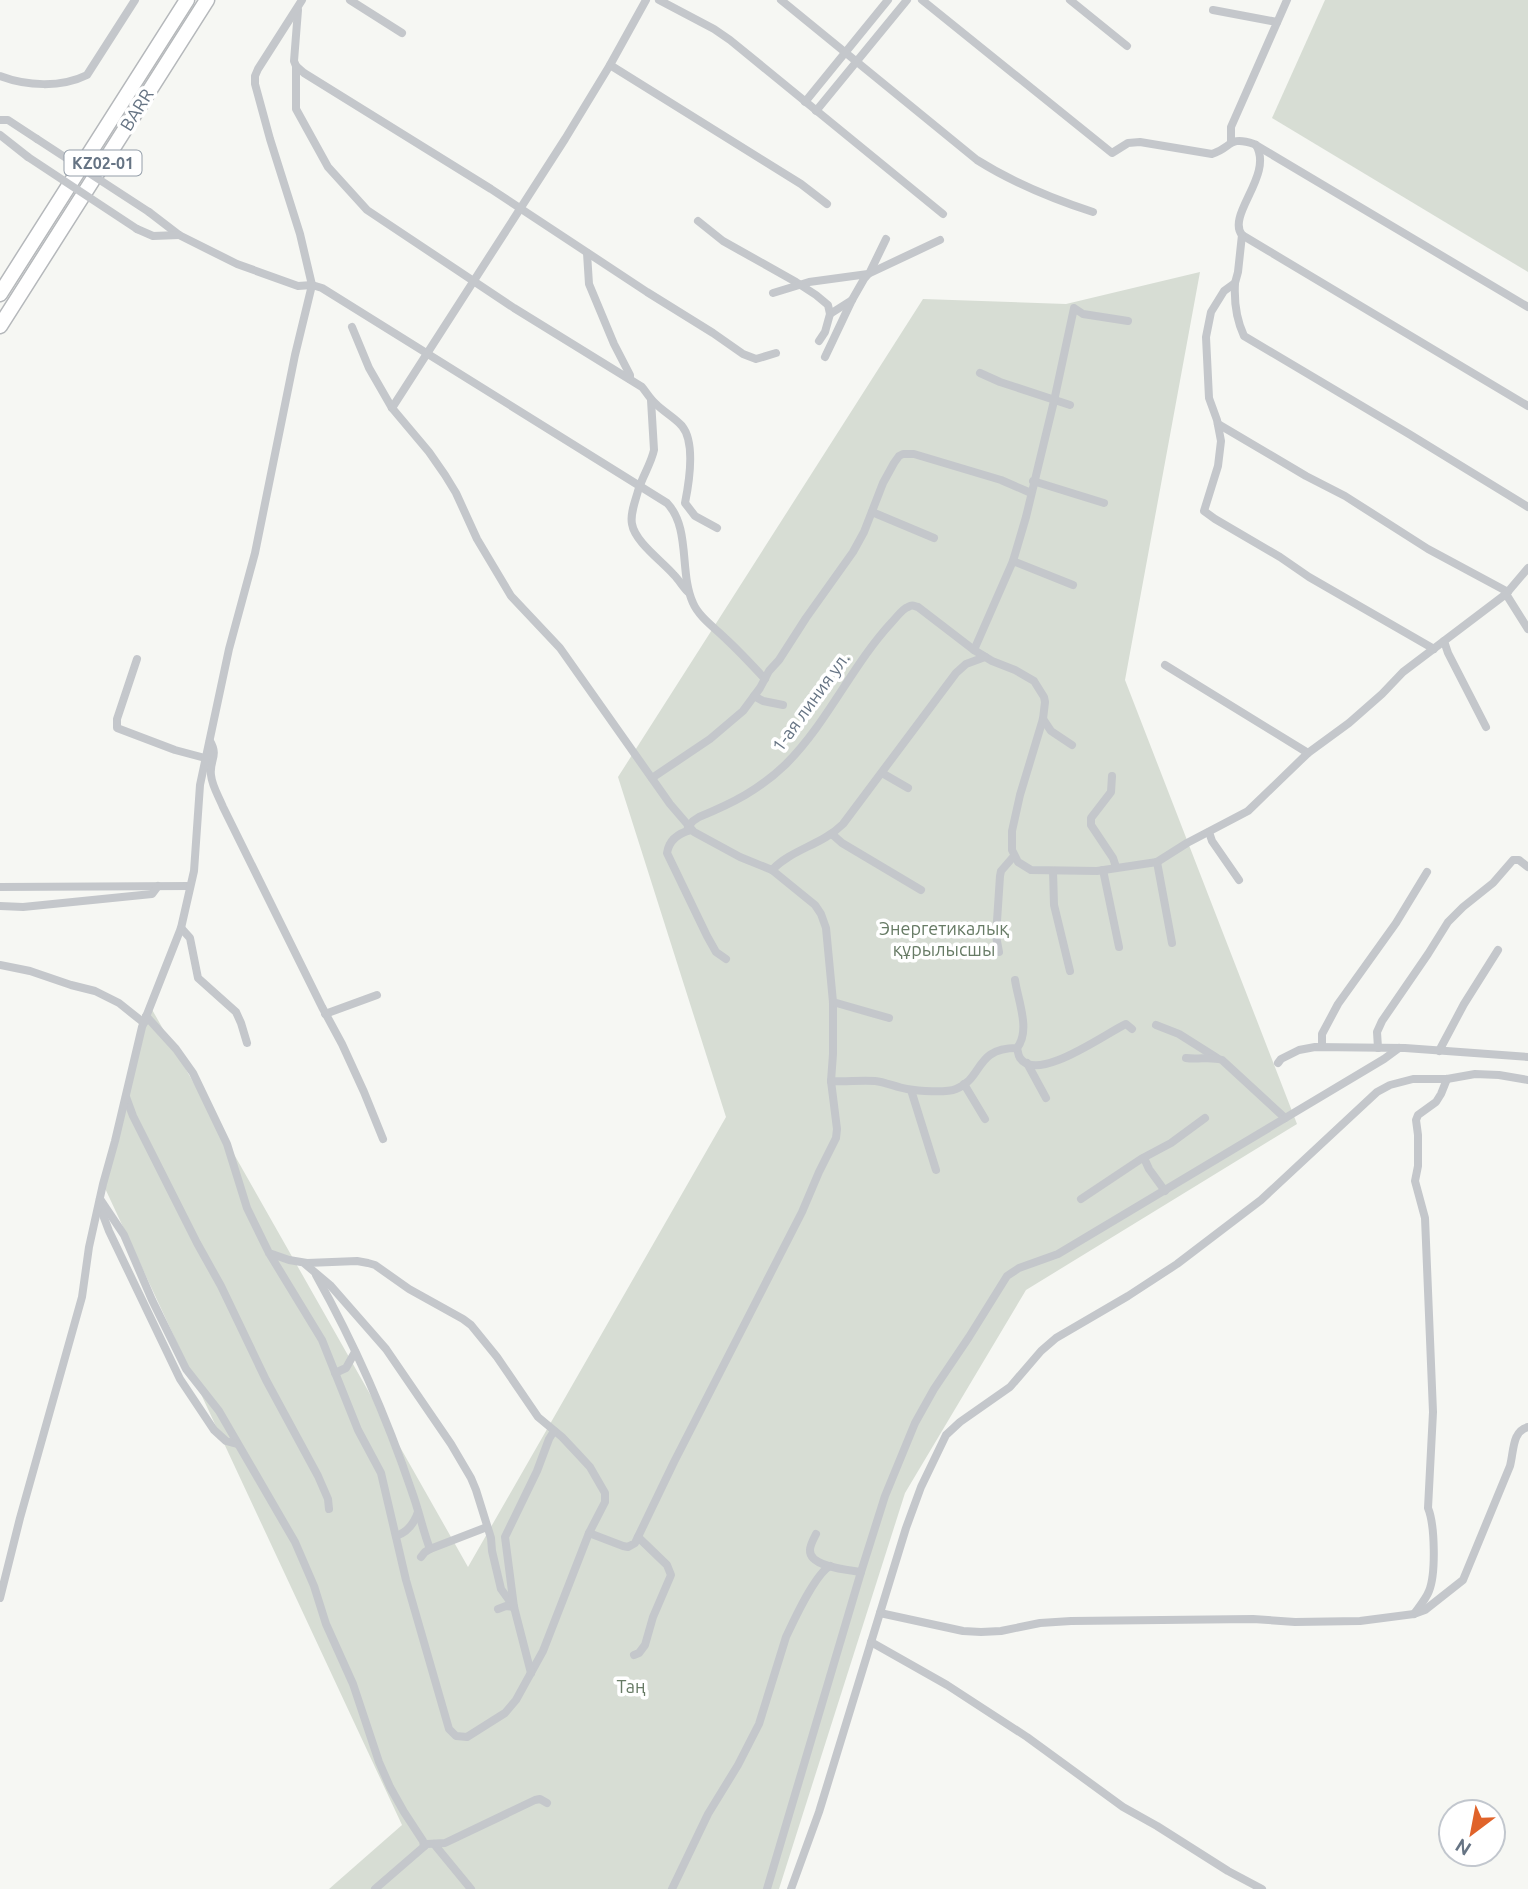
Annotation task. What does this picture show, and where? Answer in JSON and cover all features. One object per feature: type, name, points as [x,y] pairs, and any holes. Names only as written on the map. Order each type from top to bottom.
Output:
[{"type":"highway","name":"BARR","points":[[0,294],[187,0]]},
{"type":"highway","name":"BARR","points":[[0,326],[207,0]]},
{"type":"street","points":[[0,76],[22,82],[58,84],[87,75],[135,0]]},
{"type":"street","points":[[350,0],[402,33]]},
{"type":"street","points":[[392,408],[610,65],[646,0]]},
{"type":"street","points":[[659,0],[713,29],[943,214]]},
{"type":"street","points":[[781,0],[986,166],[1060,201],[1093,212]]},
{"type":"street","points":[[805,102],[888,0]]},
{"type":"street","points":[[816,111],[907,0]]},
{"type":"street","points":[[922,0],[1112,153],[1128,143],[1140,142],[1212,154],[1220,152],[1231,142],[1245,141],[1256,145],[1528,307]]},
{"type":"street","points":[[1070,0],[1127,46]]},
{"type":"street","points":[[1231,142],[1231,127],[1287,0]]},
{"type":"street","points":[[300,4],[294,61],[296,109],[328,167],[368,210],[474,282],[630,379],[648,393],[651,400],[654,450],[639,486],[631,520],[633,529],[642,543],[676,576],[691,596],[699,613],[765,678]]},
{"type":"street","points":[[0,1598],[82,1297],[99,1201],[145,1019],[181,928],[194,871],[200,785],[205,758],[229,649],[255,552],[312,285],[300,234],[255,84],[258,69],[300,4]]},
{"type":"street","points":[[1213,10],[1277,22]]},
{"type":"street","points":[[610,65],[801,184],[827,204]]},
{"type":"street","points":[[296,66],[713,332],[749,358],[756,359],[775,353]]},
{"type":"street","points":[[0,120],[8,120],[149,212],[179,235],[237,264],[298,286],[312,285],[322,288],[667,503],[675,514],[685,553],[691,596]]},
{"type":"street","points":[[0,135],[137,229],[153,236],[179,235]]},
{"type":"street","points":[[1256,145],[1261,159],[1256,182],[1238,223],[1242,235],[1528,406]]},
{"type":"street","points":[[698,221],[723,241],[800,284],[828,305],[830,314],[825,332],[819,341]]},
{"type":"street","points":[[1242,235],[1234,301],[1244,336],[1528,507]]},
{"type":"street","points":[[825,356],[886,239]]},
{"type":"street","points":[[772,293],[800,284],[868,274],[940,240]]},
{"type":"street","points":[[587,253],[589,284],[630,379]]},
{"type":"street","points":[[1235,283],[1224,292],[1211,312],[1206,337],[1209,398],[1221,441],[1204,511],[1309,577],[1434,649]]},
{"type":"street","points":[[830,314],[852,300]]},
{"type":"street","points":[[1128,321],[1083,314],[1074,308],[1054,401],[1013,561],[974,650],[1034,681],[1044,697],[1043,719],[1016,814],[1012,841],[1014,856],[1018,862],[1031,870],[1053,871],[1103,870],[1157,862],[1248,811],[1308,753],[1358,715],[1403,672],[1507,593],[1528,568]]},
{"type":"street","points":[[352,327],[369,368],[392,408],[445,475],[477,539],[511,596],[560,648],[656,786],[690,828],[740,857],[772,870],[814,905],[826,928],[833,1002],[831,1081],[838,1123],[836,1138],[802,1212],[635,1544],[628,1547],[589,1533]]},
{"type":"street","points":[[980,373],[1070,405]]},
{"type":"street","points":[[651,400],[687,433],[690,465],[685,503],[695,516],[717,528]]},
{"type":"street","points":[[1218,424],[1507,593],[1528,629]]},
{"type":"street","points":[[652,778],[743,711],[853,552],[883,483],[894,463],[903,454],[914,454],[989,476],[1031,493]]},
{"type":"street","points":[[1033,481],[1104,503]]},
{"type":"street","points":[[872,512],[934,538]]},
{"type":"street","points":[[1013,561],[1073,585]]},
{"type":"street","name":"1-ая линия ул.","points":[[726,959],[716,951],[707,936],[667,853],[672,840],[690,828],[692,821],[760,786],[785,764],[804,743],[881,633],[905,608],[918,607],[974,650]]},
{"type":"street","points":[[1444,641],[1486,727]]},
{"type":"street","points":[[772,870],[786,858],[833,835],[855,810],[956,673],[966,664],[985,657]]},
{"type":"street","points":[[137,659],[117,719],[117,728],[175,750],[205,758]]},
{"type":"street","points":[[1165,665],[1308,753]]},
{"type":"street","points":[[754,696],[763,701],[783,705]]},
{"type":"street","points":[[1043,719],[1051,731],[1072,745]]},
{"type":"street","points":[[210,741],[214,752],[210,771],[214,785],[359,1080],[383,1139]]},
{"type":"street","points":[[882,773],[908,788]]},
{"type":"street","points":[[1112,776],[1111,792],[1091,818],[1091,825],[1116,867]]},
{"type":"street","points":[[1209,832],[1212,841],[1239,880]]},
{"type":"street","points":[[833,835],[921,890]]},
{"type":"street","points":[[999,952],[996,936],[998,888],[1001,871],[1014,856]]},
{"type":"street","points":[[1378,1048],[1377,1032],[1382,1021],[1448,922],[1493,883],[1513,860],[1519,860],[1528,867]]},
{"type":"street","points":[[1157,862],[1172,943]]},
{"type":"street","points":[[1103,870],[1119,947]]},
{"type":"street","points":[[1053,871],[1054,905],[1070,971]]},
{"type":"street","points":[[1322,1047],[1322,1034],[1333,1013],[1396,923],[1427,872]]},
{"type":"street","points":[[0,906],[23,907],[129,897],[152,894],[158,886]]},
{"type":"street","points":[[0,887],[190,886]]},
{"type":"street","points":[[181,928],[190,938],[198,978],[236,1012],[247,1043]]},
{"type":"street","points":[[1439,1051],[1464,1004],[1498,950]]},
{"type":"street","points":[[0,965],[30,971],[111,998],[145,1019],[176,1049],[193,1073],[221,1129],[247,1208],[269,1253],[323,1340],[358,1430],[384,1481],[406,1580],[449,1729],[461,1738],[467,1737],[505,1713],[516,1700],[543,1651],[589,1533],[605,1502],[606,1493],[590,1467],[562,1437],[538,1417],[497,1357],[463,1319],[409,1289],[375,1265],[302,1263],[269,1253]]},
{"type":"street","points":[[1014,980],[1024,1034],[1017,1048],[1020,1059],[1027,1063],[1038,1067],[1048,1064],[1080,1050],[1126,1024],[1132,1029]]},
{"type":"street","points":[[325,1014],[377,995]]},
{"type":"street","points":[[833,1002],[889,1018]]},
{"type":"street","points":[[1157,1025],[1179,1034],[1234,1070],[1284,1118]]},
{"type":"street","points":[[1278,1063],[1299,1049],[1322,1047],[1399,1048],[1528,1057]]},
{"type":"street","points":[[831,1081],[876,1081],[911,1090],[955,1090],[964,1084],[993,1051],[1017,1048]]},
{"type":"street","points":[[767,1889],[885,1496],[915,1423],[1007,1276],[1019,1268],[1058,1254],[1399,1048]]},
{"type":"street","points":[[1186,1058],[1217,1058]]},
{"type":"street","points":[[1027,1063],[1046,1098]]},
{"type":"street","points":[[791,1889],[819,1812],[921,1487],[946,1434],[1010,1387],[1056,1338],[1177,1264],[1261,1200],[1377,1091],[1413,1079],[1447,1079],[1475,1074],[1528,1080]]},
{"type":"street","points":[[1414,1614],[1429,1593],[1433,1578],[1432,1519],[1428,1508],[1433,1412],[1425,1218],[1415,1181],[1418,1166],[1416,1121],[1418,1115],[1436,1102],[1447,1079]]},
{"type":"street","points":[[964,1084],[985,1119]]},
{"type":"street","points":[[911,1090],[936,1170]]},
{"type":"street","points":[[126,1097],[133,1116],[221,1286],[266,1380],[318,1476],[329,1508]]},
{"type":"street","points":[[1081,1199],[1171,1143],[1205,1118]]},
{"type":"street","points":[[1143,1158],[1166,1191]]},
{"type":"street","points":[[99,1201],[124,1235],[189,1373],[219,1411],[303,1560],[326,1624],[356,1691],[379,1762],[390,1787],[424,1846]]},
{"type":"street","points":[[99,1201],[108,1231],[177,1373],[214,1430],[226,1441],[237,1444]]},
{"type":"street","points":[[302,1263],[330,1284],[386,1349],[451,1444],[471,1478],[491,1538],[501,1590],[514,1606]]},
{"type":"street","points":[[312,1268],[355,1352],[385,1421],[413,1493],[430,1549]]},
{"type":"street","points":[[335,1373],[346,1368],[355,1352]]},
{"type":"street","points":[[177,1373],[180,1356]]},
{"type":"street","points":[[880,1613],[962,1631],[981,1632],[1071,1621],[1360,1621],[1414,1614],[1425,1610],[1463,1580],[1510,1466],[1515,1438],[1519,1430],[1528,1427]]},
{"type":"street","points":[[531,1673],[514,1606],[504,1545],[505,1537],[554,1431]]},
{"type":"street","points":[[396,1536],[409,1529],[418,1512]]},
{"type":"street","points":[[421,1557],[430,1549],[487,1527]]},
{"type":"street","points":[[816,1534],[811,1546],[812,1558],[819,1563],[860,1572]]},
{"type":"street","points":[[634,1655],[645,1645],[671,1575],[667,1565],[638,1537]]},
{"type":"street","points":[[672,1889],[708,1814],[750,1744],[763,1712],[786,1637],[815,1580],[830,1566]]},
{"type":"street","points":[[498,1609],[514,1606]]},
{"type":"street","points":[[871,1642],[970,1699],[1123,1807],[1262,1889]]},
{"type":"street","points":[[375,1889],[424,1846],[445,1843],[536,1800],[547,1803]]},
{"type":"street","points":[[434,1844],[471,1889]]},
{"type":"green space","points":[[1325,0],[1528,0],[1528,272],[1272,118]]},
{"type":"green space","points":[[1200,272],[1125,680],[1297,1124],[1026,1290],[905,1493],[779,1889],[329,1889],[402,1825],[103,1184],[150,1006],[468,1567],[726,1117],[618,777],[923,299],[1066,304]]},
{"type":"park label","name":"Энергетикалық құрылысшы","points":[[944,939]]},
{"type":"park label","name":"Таң","points":[[631,1687]]}]
